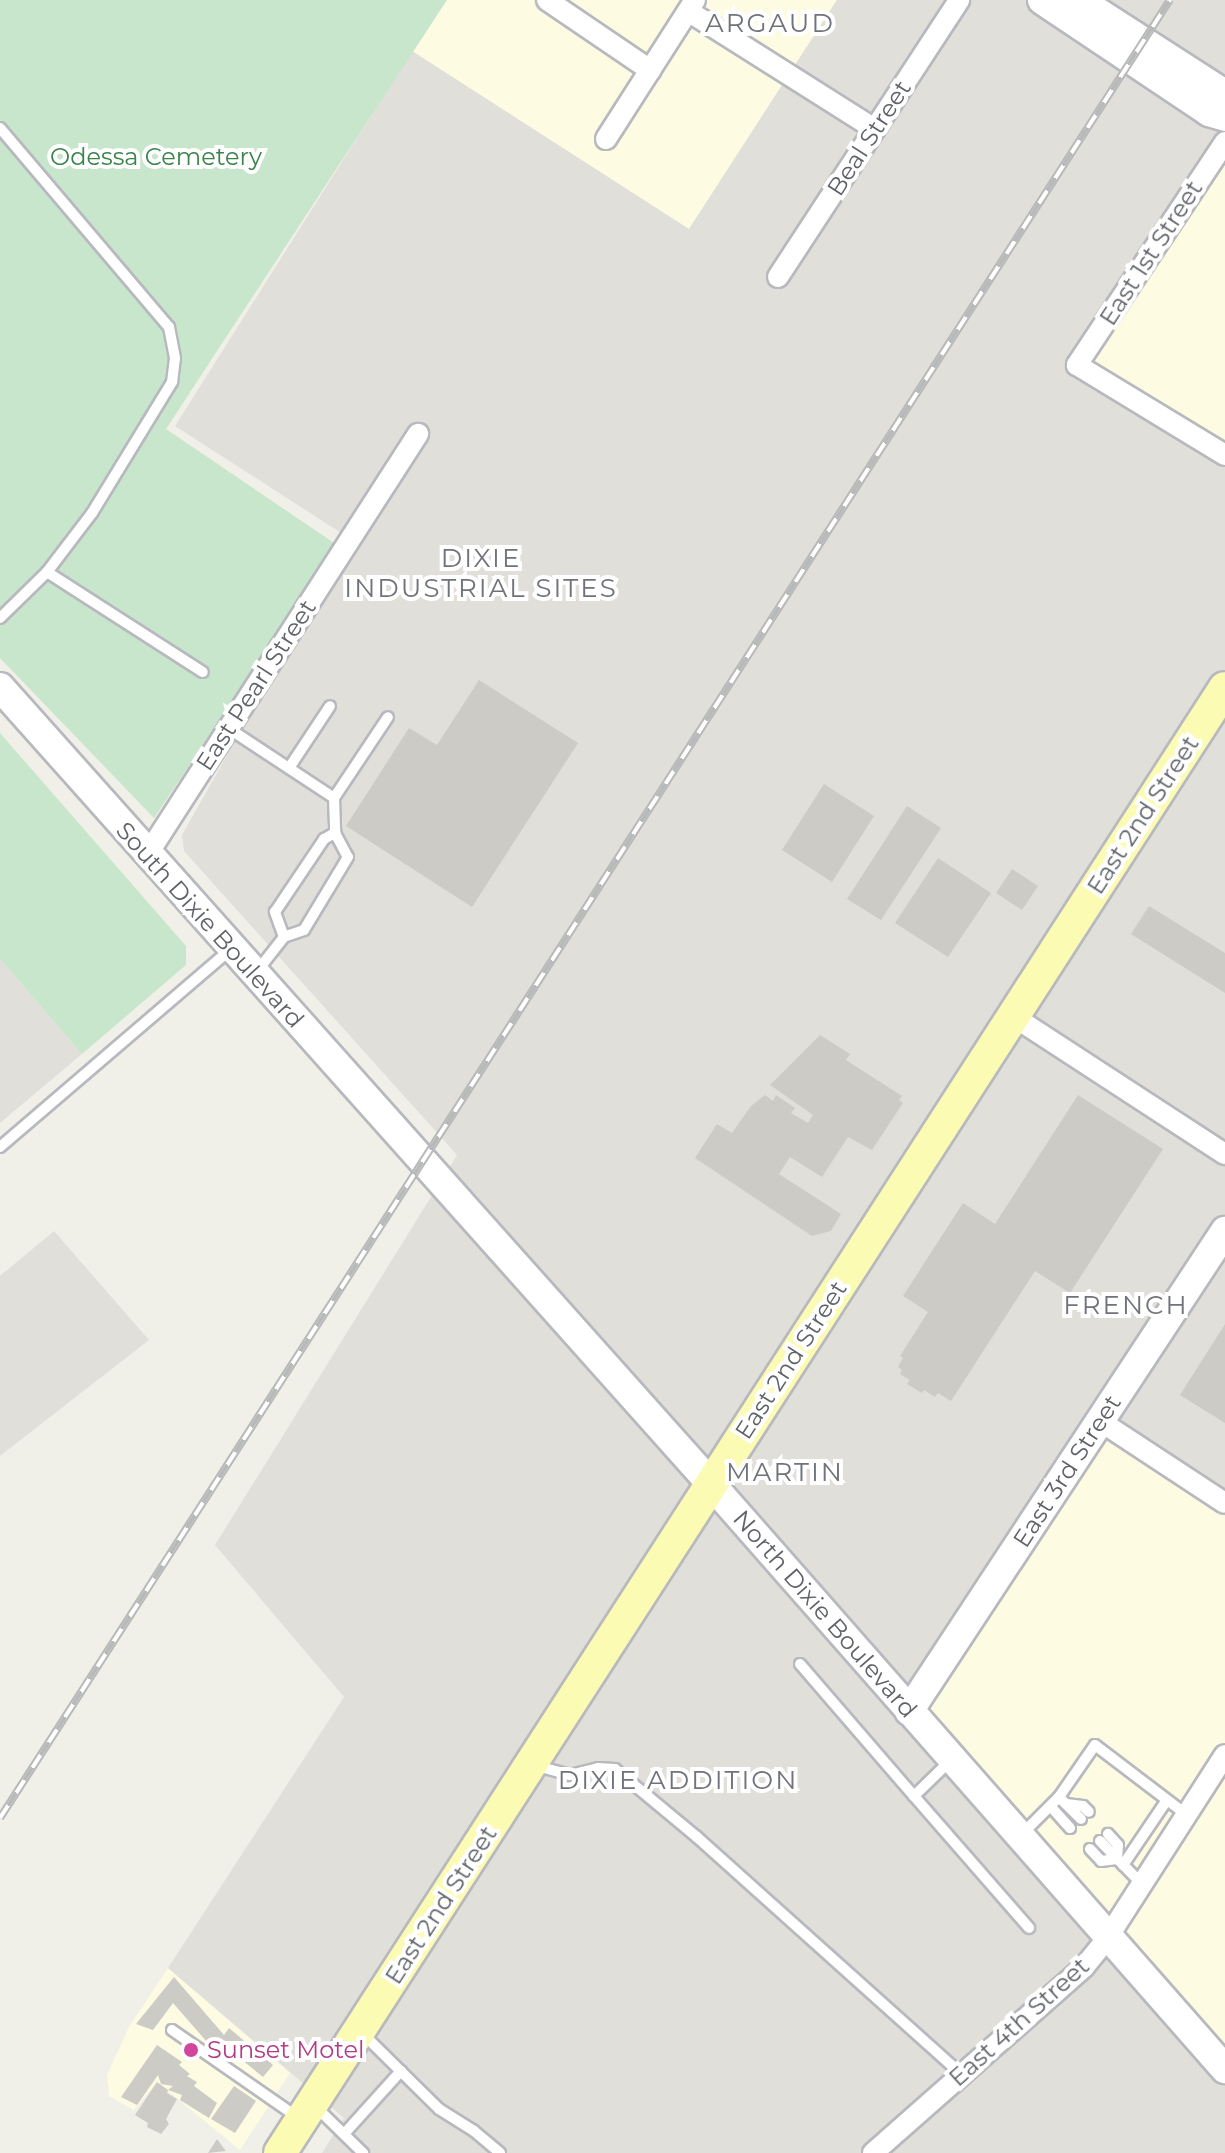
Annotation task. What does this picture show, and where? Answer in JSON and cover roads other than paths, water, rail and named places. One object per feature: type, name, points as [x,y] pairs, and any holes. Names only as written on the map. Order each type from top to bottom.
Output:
[{"type":"main road","points":[[1042,0],[1225,94]]},
{"type":"main road","points":[[1079,0],[1209,112],[1225,117]]},
{"type":"main road","name":"South Dixie Boulevard","points":[[0,687],[423,1161]]},
{"type":"main road","name":"East 2nd Street","points":[[280,2153],[1225,688]]},
{"type":"main road","name":"North Dixie Boulevard","points":[[423,1161],[1225,2069]]},
{"type":"main road","name":"East 3rd Street","points":[[909,1711],[1225,1231]]},
{"type":"street","points":[[547,0],[650,70]]},
{"type":"street","name":"Beal Street","points":[[778,277],[959,0]]},
{"type":"street","points":[[606,139],[692,6],[875,129]]},
{"type":"street","name":"East 1st Street","points":[[1225,142],[1077,365],[1225,455]]},
{"type":"street","name":"East Pearl Street","points":[[147,855],[418,434]]},
{"type":"street","points":[[1013,1016],[1225,1154]]},
{"type":"street","points":[[1100,1421],[1225,1503]]},
{"type":"street","name":"East 4th Street","points":[[873,2153],[1084,1967],[1108,1937],[1225,1755]]},
{"type":"lane","points":[[0,128],[169,327],[175,358],[172,382],[92,513],[47,572],[0,618]]},
{"type":"lane","points":[[47,572],[203,672]]},
{"type":"lane","points":[[289,768],[330,706]]},
{"type":"lane","points":[[254,975],[284,937],[304,930],[348,857],[335,833],[334,798],[388,717]]},
{"type":"lane","points":[[228,728],[334,798]]},
{"type":"lane","points":[[284,937],[275,912],[324,839],[335,833]]},
{"type":"lane","points":[[0,1147],[231,949]]},
{"type":"lane","points":[[800,1664],[1029,1928]]},
{"type":"lane","points":[[1019,1837],[1063,1800],[1095,1745],[1187,1815]]},
{"type":"lane","points":[[914,1796],[951,1760]]},
{"type":"lane","points":[[531,1764],[570,1775],[598,1768],[615,1769],[697,1837],[962,2075]]},
{"type":"lane","points":[[1063,1800],[1083,1806],[1085,1816]]},
{"type":"lane","points":[[1120,1862],[1167,1800]]},
{"type":"lane","points":[[1052,1808],[1070,1828]]},
{"type":"lane","points":[[1104,1837],[1120,1862],[1142,1884]]},
{"type":"lane","points":[[1090,1849],[1101,1861],[1120,1862]]},
{"type":"lane","points":[[172,2030],[344,2134],[363,2153]]},
{"type":"lane","points":[[359,2031],[439,2109],[474,2131],[500,2153]]},
{"type":"lane","points":[[344,2134],[401,2071]]},
{"type":"railway","points":[[0,1818],[1170,0]]},
{"type":"place","name":"Sunset Motel","points":[[191,2050]]},
{"type":"district","name":"ARGAUD","points":[[770,24]]},
{"type":"district","name":"DIXIE INDUSTRIAL SITES","points":[[481,574]]},
{"type":"district","name":"FRENCH","points":[[1126,1306]]},
{"type":"district","name":"MARTIN","points":[[785,1473]]},
{"type":"district","name":"DIXIE ADDITION","points":[[678,1781]]},
{"type":"park label","name":"Odessa Cemetery","points":[[156,157]]}]
